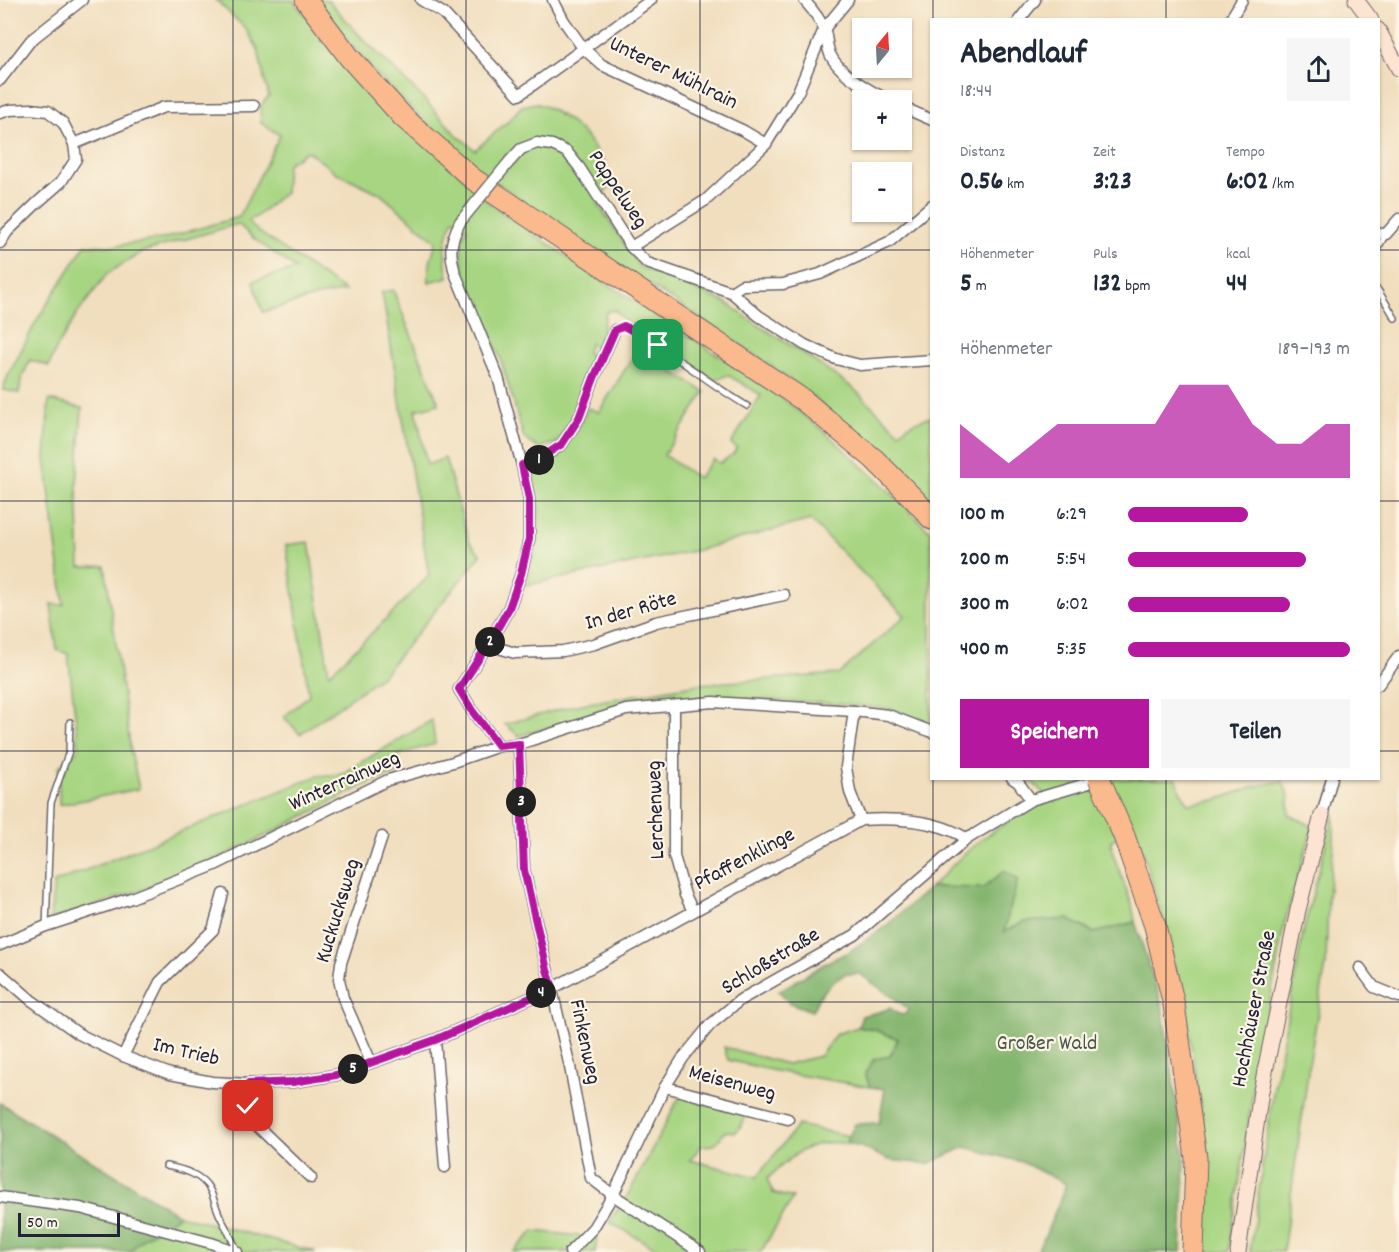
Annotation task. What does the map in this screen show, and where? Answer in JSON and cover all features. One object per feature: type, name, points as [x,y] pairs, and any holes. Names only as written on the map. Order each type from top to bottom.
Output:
[{"type":"highway","points":[[306,0],[350,58],[404,118],[473,179],[803,400],[874,459],[930,517]]},
{"type":"highway","points":[[1100,780],[1124,836],[1155,926],[1174,1005],[1196,1158],[1193,1252]]},
{"type":"street","points":[[0,80],[32,40],[82,0]]},
{"type":"street","points":[[421,0],[444,13],[519,95],[651,0]]},
{"type":"street","name":"Unterer Mühlrain","points":[[553,0],[564,21],[583,48],[602,65],[744,130],[765,144]]},
{"type":"street","points":[[804,0],[824,29],[830,55],[843,72],[870,90]]},
{"type":"street","name":"Pappelweg","points":[[499,746],[459,689],[509,608],[521,574],[529,539],[529,499],[498,377],[450,256],[453,237],[460,222],[521,149],[537,143],[552,145],[567,152],[579,167],[631,247],[706,200],[765,144],[798,92],[824,29],[848,0]]},
{"type":"street","points":[[1020,18],[1035,0]]},
{"type":"street","points":[[1231,18],[1242,0]]},
{"type":"street","points":[[1356,0],[1370,18]]},
{"type":"street","points":[[1380,34],[1399,69]]},
{"type":"street","points":[[74,144],[164,107],[254,106]]},
{"type":"street","points":[[0,113],[31,109],[48,111],[63,123],[74,144],[76,159],[61,182],[7,232],[0,243]]},
{"type":"street","points":[[912,111],[930,119]]},
{"type":"street","points":[[731,292],[742,285],[783,284],[820,274],[889,242],[930,207]]},
{"type":"street","points":[[1382,234],[1399,219]]},
{"type":"street","points":[[631,247],[647,263],[731,292],[759,316],[805,345],[836,359],[860,365],[930,360]]},
{"type":"street","points":[[522,465],[539,459],[562,444],[579,418],[615,330]]},
{"type":"street","name":"In der Röte","points":[[489,643],[515,653],[562,651],[594,644],[656,622],[784,595]]},
{"type":"street","points":[[1380,682],[1399,656]]},
{"type":"street","name":"Winterrainweg","points":[[0,945],[46,926],[131,898],[215,864],[388,780],[453,762],[499,746],[519,744],[626,710],[713,702],[854,711],[888,715],[930,731]]},
{"type":"street","name":"Lerchenweg","points":[[674,706],[675,856],[685,895],[693,911]]},
{"type":"street","points":[[854,711],[846,767],[850,792],[861,820]]},
{"type":"street","name":"Finkenweg","points":[[519,744],[524,870],[553,988],[591,1178],[613,1195]]},
{"type":"street","points":[[1015,780],[1031,800]]},
{"type":"street","name":"Schloßstraße","points":[[570,1252],[593,1228],[613,1195],[665,1087],[683,1058],[710,1025],[740,1000],[855,935],[966,838],[1031,800],[1099,780]]},
{"type":"street","name":"Hochhäuser Straße","points":[[1238,1252],[1262,1091],[1298,910],[1331,780]]},
{"type":"street","name":"Pfaffenklinge","points":[[553,988],[861,820],[887,819],[938,825],[956,831],[966,838]]},
{"type":"street","name":"Kuckucksweg","points":[[371,1062],[343,998],[339,979],[341,963],[382,837]]},
{"type":"street","points":[[123,1056],[160,982],[213,930],[223,894]]},
{"type":"street","points":[[1360,968],[1374,987],[1399,997]]},
{"type":"street","name":"Im Trieb","points":[[0,973],[31,1000],[79,1034],[123,1056],[170,1074],[212,1082],[249,1084],[293,1082],[336,1075],[435,1040],[553,988]]},
{"type":"street","points":[[435,1040],[445,1167]]},
{"type":"street","points":[[249,1084],[248,1106],[254,1123],[311,1178]]},
{"type":"street","name":"Meisenweg","points":[[665,1087],[788,1119]]},
{"type":"street","points":[[613,1195],[700,1252]]},
{"type":"street","points":[[0,1197],[81,1208],[237,1252]]},
{"type":"lane","points":[[1380,293],[1395,318]]},
{"type":"lane","points":[[615,330],[624,326],[636,332],[747,406]]},
{"type":"lane","points":[[46,926],[51,802],[69,751],[70,722]]},
{"type":"lane","points":[[166,1166],[179,1168],[200,1177],[209,1187],[237,1252]]},
{"type":"green space","points":[[216,0],[293,0],[323,37],[490,204],[594,275],[769,388],[825,432],[930,531],[930,725],[890,709],[711,697],[629,706],[519,736],[505,724],[572,706],[699,684],[839,674],[905,616],[810,520],[698,550],[527,585],[539,531],[539,510],[533,478],[535,471],[579,427],[588,408],[599,412],[637,350],[705,392],[664,455],[698,478],[713,459],[720,463],[733,454],[737,448],[731,444],[761,395],[728,375],[714,380],[624,320],[615,310],[606,312],[598,351],[590,343],[587,352],[597,364],[569,427],[556,443],[538,448],[524,438],[500,357],[464,275],[462,239],[467,228],[454,219],[445,247],[448,277],[429,282],[436,241],[379,193],[337,173],[307,151],[287,164],[285,192],[256,217],[248,220],[262,234],[345,291],[318,296],[263,312],[253,281],[296,269],[253,238],[238,224],[142,252],[107,274],[77,314],[56,349],[49,366],[30,360],[21,380],[19,393],[3,390],[37,320],[85,245],[113,246],[162,239],[239,217],[280,135],[261,123],[260,108],[269,96],[258,49],[246,29]]},
{"type":"green space","points":[[315,0],[328,0],[456,134],[475,150],[522,106],[536,103],[568,120],[585,135],[605,164],[612,184],[597,202],[639,266],[725,302],[853,388],[899,432],[930,417],[930,506],[817,400],[780,372],[668,297],[599,255],[489,177],[438,135],[374,72]]},
{"type":"green space","points":[[393,290],[439,404],[416,410],[427,465],[445,458],[469,541],[481,555],[383,675],[300,734],[284,717],[309,695],[286,545],[309,542],[329,674],[429,576],[382,292]]},
{"type":"green space","points":[[49,400],[82,408],[77,486],[80,567],[105,566],[131,752],[139,789],[59,805],[59,766],[79,749],[68,654],[57,650],[51,604],[64,605],[45,458]]},
{"type":"green space","points":[[432,720],[435,744],[398,755],[402,772],[373,781],[253,842],[160,884],[50,920],[54,883],[317,776],[342,774]]},
{"type":"green space","points":[[1028,780],[1177,780],[1180,791],[1189,804],[1216,800],[1252,787],[1282,781],[1289,796],[1289,815],[1313,826],[1284,925],[1253,1090],[1229,1252],[1202,1252],[1208,1161],[1185,1005],[1156,895],[1136,831],[1111,840],[1112,851],[1132,905],[1135,922],[1094,933],[1068,919],[1003,932],[1018,879],[983,888],[931,887],[983,838],[1027,809],[1051,800]]},
{"type":"green space","points":[[1334,813],[1326,964],[1283,1252],[1250,1252],[1273,1093],[1304,928]]},
{"type":"green space","name":"Großer Wald","points":[[1004,871],[1018,879],[1004,932],[1023,922],[1068,919],[1094,933],[1135,922],[1162,1005],[1185,1161],[1181,1252],[1036,1252],[1046,1234],[1066,1184],[1022,1162],[965,1147],[928,1164],[889,1160],[861,1147],[847,1144],[855,1124],[879,1123],[885,1089],[870,1087],[865,1073],[874,1059],[890,1056],[898,1039],[875,1030],[858,1027],[862,1016],[890,1008],[904,1015],[909,1009],[860,974],[845,974],[832,983],[819,997],[812,1011],[790,1003],[779,991],[847,953],[887,925],[931,887],[983,888]]},
{"type":"green space","points":[[858,1027],[898,1038],[890,1056],[865,1073],[870,1087],[775,1071],[728,1060],[724,1047],[787,1064],[820,1056],[836,1034]]},
{"type":"green space","points":[[680,1096],[747,1114],[736,1132],[726,1131],[714,1145],[701,1146],[690,1160],[757,1177],[798,1125],[849,1136],[847,1144],[822,1143],[802,1150],[767,1179],[773,1193],[793,1198],[761,1252],[663,1252],[609,1222],[629,1193]]},
{"type":"green space","points":[[0,1103],[179,1215],[143,1238],[129,1252],[0,1252]]},
{"type":"green space","points":[[179,1215],[316,1252],[129,1252],[143,1238]]},
{"type":"green space","points":[[534,1231],[597,1238],[595,1252],[513,1252]]},
{"type":"route","points":[[248,1106],[249,1084],[293,1082],[336,1075],[435,1040],[553,988],[524,870],[519,744],[499,746],[459,689],[509,608],[521,574],[529,539],[529,499],[522,465],[539,459],[562,444],[579,418],[615,330],[624,326],[658,345]]}]
